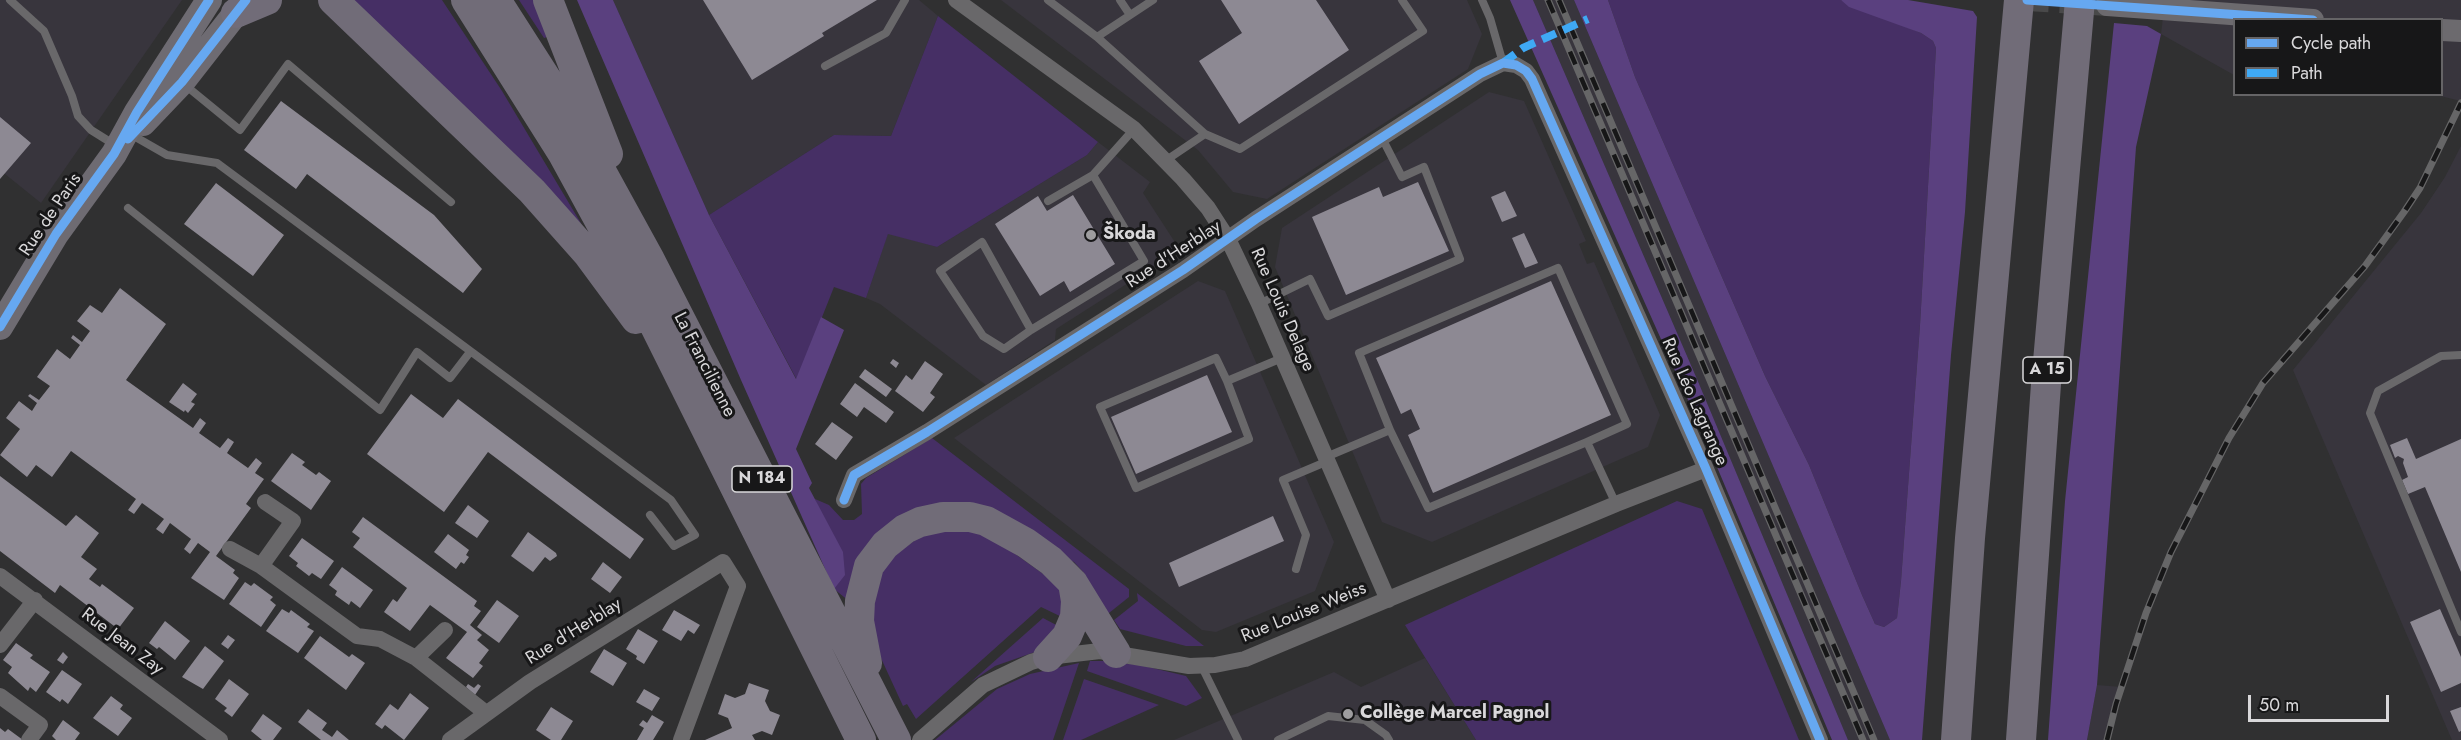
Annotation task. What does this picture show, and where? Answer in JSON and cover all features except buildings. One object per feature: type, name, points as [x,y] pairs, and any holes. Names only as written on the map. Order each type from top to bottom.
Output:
[{"type":"highway","points":[[241,6],[267,0]]},
{"type":"highway","name":"La Francilienne","points":[[466,0],[563,154],[633,282],[861,740]]},
{"type":"highway","name":"La Francilienne","points":[[496,0],[594,159],[650,260],[875,698],[903,738]]},
{"type":"highway","points":[[548,0],[650,260]]},
{"type":"highway","points":[[1955,738],[1970,538],[2019,0]]},
{"type":"highway","points":[[333,2],[532,191],[588,254],[681,378]]},
{"type":"highway","name":"A 15","points":[[2021,740],[2046,384],[2093,3]]},
{"type":"highway","points":[[875,698],[861,632],[860,601],[869,566],[885,545],[905,529],[920,522],[942,517],[986,521],[1026,543],[1051,561],[1072,583],[1116,652]]},
{"type":"highway","points":[[1048,657],[1067,636],[1075,616],[1076,601],[1072,583]]},
{"type":"main road","name":"Rue de Paris","points":[[121,145],[136,112],[209,0]]},
{"type":"main road","name":"Rue de Paris","points":[[0,327],[56,234],[121,145],[182,82],[241,6]]},
{"type":"main road","name":"Rue de Paris","points":[[0,294],[56,234]]},
{"type":"street","name":"Rue Louis Delage","points":[[959,1],[1134,129],[1196,193],[1228,239],[1259,304],[1388,600]]},
{"type":"street","points":[[2093,3],[2287,18]]},
{"type":"street","points":[[2443,30],[2461,31]]},
{"type":"street","name":"Rue Léo Lagrange","points":[[1503,63],[1516,65],[1526,71],[1532,79],[1706,469],[1820,740]]},
{"type":"street","name":"Rue d'Herblay","points":[[844,500],[854,475],[927,432],[1228,239],[1479,74],[1503,63]]},
{"type":"street","name":"Rue Louise Weiss","points":[[903,738],[983,685],[1013,669],[1048,657],[1086,652],[1116,652],[1174,664],[1202,667],[1245,659],[1616,504],[1706,469]]},
{"type":"street","points":[[261,566],[293,521],[265,501]]},
{"type":"street","points":[[230,549],[261,566],[357,636],[380,639],[416,658],[486,713]]},
{"type":"street","name":"Rue d'Herblay","points":[[450,740],[530,682],[723,562],[738,586],[681,740]]},
{"type":"street","name":"Rue Jean Zay","points":[[0,576],[220,740]]},
{"type":"street","points":[[0,645],[35,600]]},
{"type":"street","points":[[416,658],[445,630]]},
{"type":"street","points":[[0,696],[40,724],[29,740]]},
{"type":"lane","points":[[10,0],[44,31],[72,96],[78,116],[91,130],[121,145],[217,163],[671,500],[695,535],[674,546],[650,515]]},
{"type":"lane","points":[[825,66],[886,33],[905,0]]},
{"type":"lane","points":[[1048,0],[1097,37],[1205,134],[1240,148],[1423,31],[1402,0]]},
{"type":"lane","points":[[1120,0],[1130,15]]},
{"type":"lane","points":[[1097,37],[1153,0]]},
{"type":"lane","points":[[1482,0],[1490,18],[1503,63]]},
{"type":"lane","points":[[182,82],[240,130],[288,64],[451,202]]},
{"type":"lane","points":[[1048,201],[1094,175],[1134,129]]},
{"type":"lane","points":[[1165,161],[1205,134]]},
{"type":"lane","points":[[1259,304],[1311,279],[1328,316],[1460,259],[1424,167],[1402,177],[1382,138]]},
{"type":"lane","points":[[1031,330],[982,242],[940,271],[983,336],[1004,349],[1143,261],[1094,175]]},
{"type":"lane","points":[[128,208],[380,410],[417,352],[450,378],[470,352]]},
{"type":"lane","points":[[1558,268],[1627,424],[1587,442],[1428,507],[1390,430],[1359,353],[1558,268]]},
{"type":"lane","points":[[2461,356],[2442,356],[2378,391],[2370,413],[2461,632]]},
{"type":"lane","points":[[1216,358],[1227,381],[1249,439],[1136,488],[1100,407],[1216,358]]},
{"type":"lane","points":[[1227,381],[1282,358]]},
{"type":"lane","points":[[1296,569],[1306,536],[1283,480],[1390,430]]},
{"type":"lane","points":[[1587,442],[1616,504]]},
{"type":"lane","points":[[1202,667],[1238,740]]},
{"type":"lane","points":[[1278,740],[1328,716],[1365,720],[1389,740]]},
{"type":"shaded area","points":[[0,0],[182,0],[41,203],[0,170]]},
{"type":"shaded area","points":[[352,0],[442,0],[502,91],[582,225]]},
{"type":"shaded area","points":[[519,0],[535,0],[550,36],[544,38]]},
{"type":"shaded area","points":[[577,0],[613,0],[709,215],[796,379],[821,317],[844,330],[796,449],[812,483],[809,488],[843,552],[845,575],[834,589],[741,380]]},
{"type":"shaded area","points":[[613,0],[919,0],[938,16],[891,136],[834,135],[709,215]]},
{"type":"shaded area","points":[[1001,0],[1467,0],[1482,34],[1468,69],[1267,199],[1233,192],[1198,150]]},
{"type":"shaded area","points":[[1510,0],[1533,0],[1697,379],[1848,740],[1832,740],[1701,429]]},
{"type":"shaded area","points":[[1533,0],[1574,0],[1890,740],[1848,740],[1697,379]]},
{"type":"shaded area","points":[[1574,0],[1608,0],[1635,77],[1765,376],[1809,465],[1875,624],[1884,627],[1897,618],[1901,581],[1920,325],[1936,48],[1933,41],[1921,33],[1849,7],[1841,0],[1908,0],[1973,11],[1977,17],[1965,212],[1951,355],[1922,740],[1890,740]]},
{"type":"shaded area","points":[[1608,0],[1841,0],[1921,33],[1933,41],[1936,48],[1920,325],[1901,581],[1897,618],[1884,627],[1875,624],[1809,465],[1765,376],[1635,77]]},
{"type":"shaded area","points":[[2165,0],[2461,0],[2461,101],[2440,96],[2443,96],[2443,18],[2233,18],[2233,74],[2161,34]]},
{"type":"shaded area","points":[[938,16],[1098,142],[1087,155],[937,247],[888,234],[866,298],[834,287],[797,380],[709,215],[834,135],[891,136]]},
{"type":"shaded area","points":[[2114,23],[2147,26],[2161,34],[2136,147],[2097,685],[2087,740],[2048,740],[2065,501]]},
{"type":"shaded area","points":[[1489,92],[1524,101],[1586,241],[1579,244],[1587,264],[1594,262],[1660,415],[1648,447],[1432,542],[1382,522],[1275,267],[1282,228]]},
{"type":"shaded area","points":[[1098,142],[1150,182],[1143,193],[1180,250],[1056,329],[1055,340],[986,385],[880,304],[866,298],[888,233],[937,247],[1087,155]]},
{"type":"shaded area","points":[[2461,146],[2461,740],[2452,740],[2293,370],[2421,213],[2445,177]]},
{"type":"shaded area","points":[[1198,281],[1225,291],[1334,542],[1315,591],[1216,632],[1202,630],[954,438]]},
{"type":"shaded area","points":[[932,438],[1129,589],[1129,597],[1104,617],[1084,573],[1074,562],[932,506],[849,601],[834,589],[815,499],[829,505],[843,520],[854,520],[862,514],[861,484],[866,478]]},
{"type":"shaded area","points":[[1677,501],[1702,509],[1799,740],[1476,740],[1405,625]]},
{"type":"shaded area","points":[[970,530],[997,541],[1063,589],[1066,619],[1041,607],[916,719],[907,704],[903,706],[880,656],[873,629],[875,584],[891,558],[926,532]]},
{"type":"shaded area","points":[[1137,593],[1204,646],[1186,646],[1120,629],[1114,620],[1138,601]]},
{"type":"shaded area","points":[[1043,618],[1062,628],[1035,652],[995,666],[971,682]]},
{"type":"shaded area","name":"Collège Marcel Pagnol","points":[[1425,658],[1476,740],[1174,740],[1334,672],[1361,687]]},
{"type":"shaded area","points":[[1090,661],[1140,665],[1186,676],[1202,698],[1186,706],[1087,671]]},
{"type":"shaded area","points":[[1079,663],[1053,740],[935,740],[997,689],[1030,674]]},
{"type":"shaded area","points":[[1084,679],[1159,705],[1081,740],[1063,740]]},
{"type":"shaded area","points":[[2097,685],[2122,687],[2110,740],[2087,740]]},
{"type":"tunnel","points":[[2027,0],[2107,5]]},
{"type":"railway","points":[[1548,0],[1863,740]]},
{"type":"railway","points":[[1559,0],[1874,740]]},
{"type":"railway","points":[[2107,740],[2116,704],[2146,613],[2171,552],[2229,438],[2263,383],[2365,266],[2404,212],[2420,188],[2461,103]]},
{"type":"marked path","points":[[1503,63],[1523,48],[1588,19]]},
{"type":"cycle path","points":[[0,327],[56,234],[114,154],[137,112],[209,0]]},
{"type":"cycle path","points":[[128,139],[182,82],[246,0]]},
{"type":"cycle path","points":[[2027,0],[2284,18]]},
{"type":"cycle path","points":[[844,500],[854,475],[927,432],[1183,270],[1256,219],[1480,74],[1503,63],[1516,65],[1526,71],[1532,79],[1706,469],[1820,740]]},
{"type":"place","name":"Škoda","points":[[1091,235]]},
{"type":"place","name":"Collège Marcel Pagnol","points":[[1348,714]]}]
